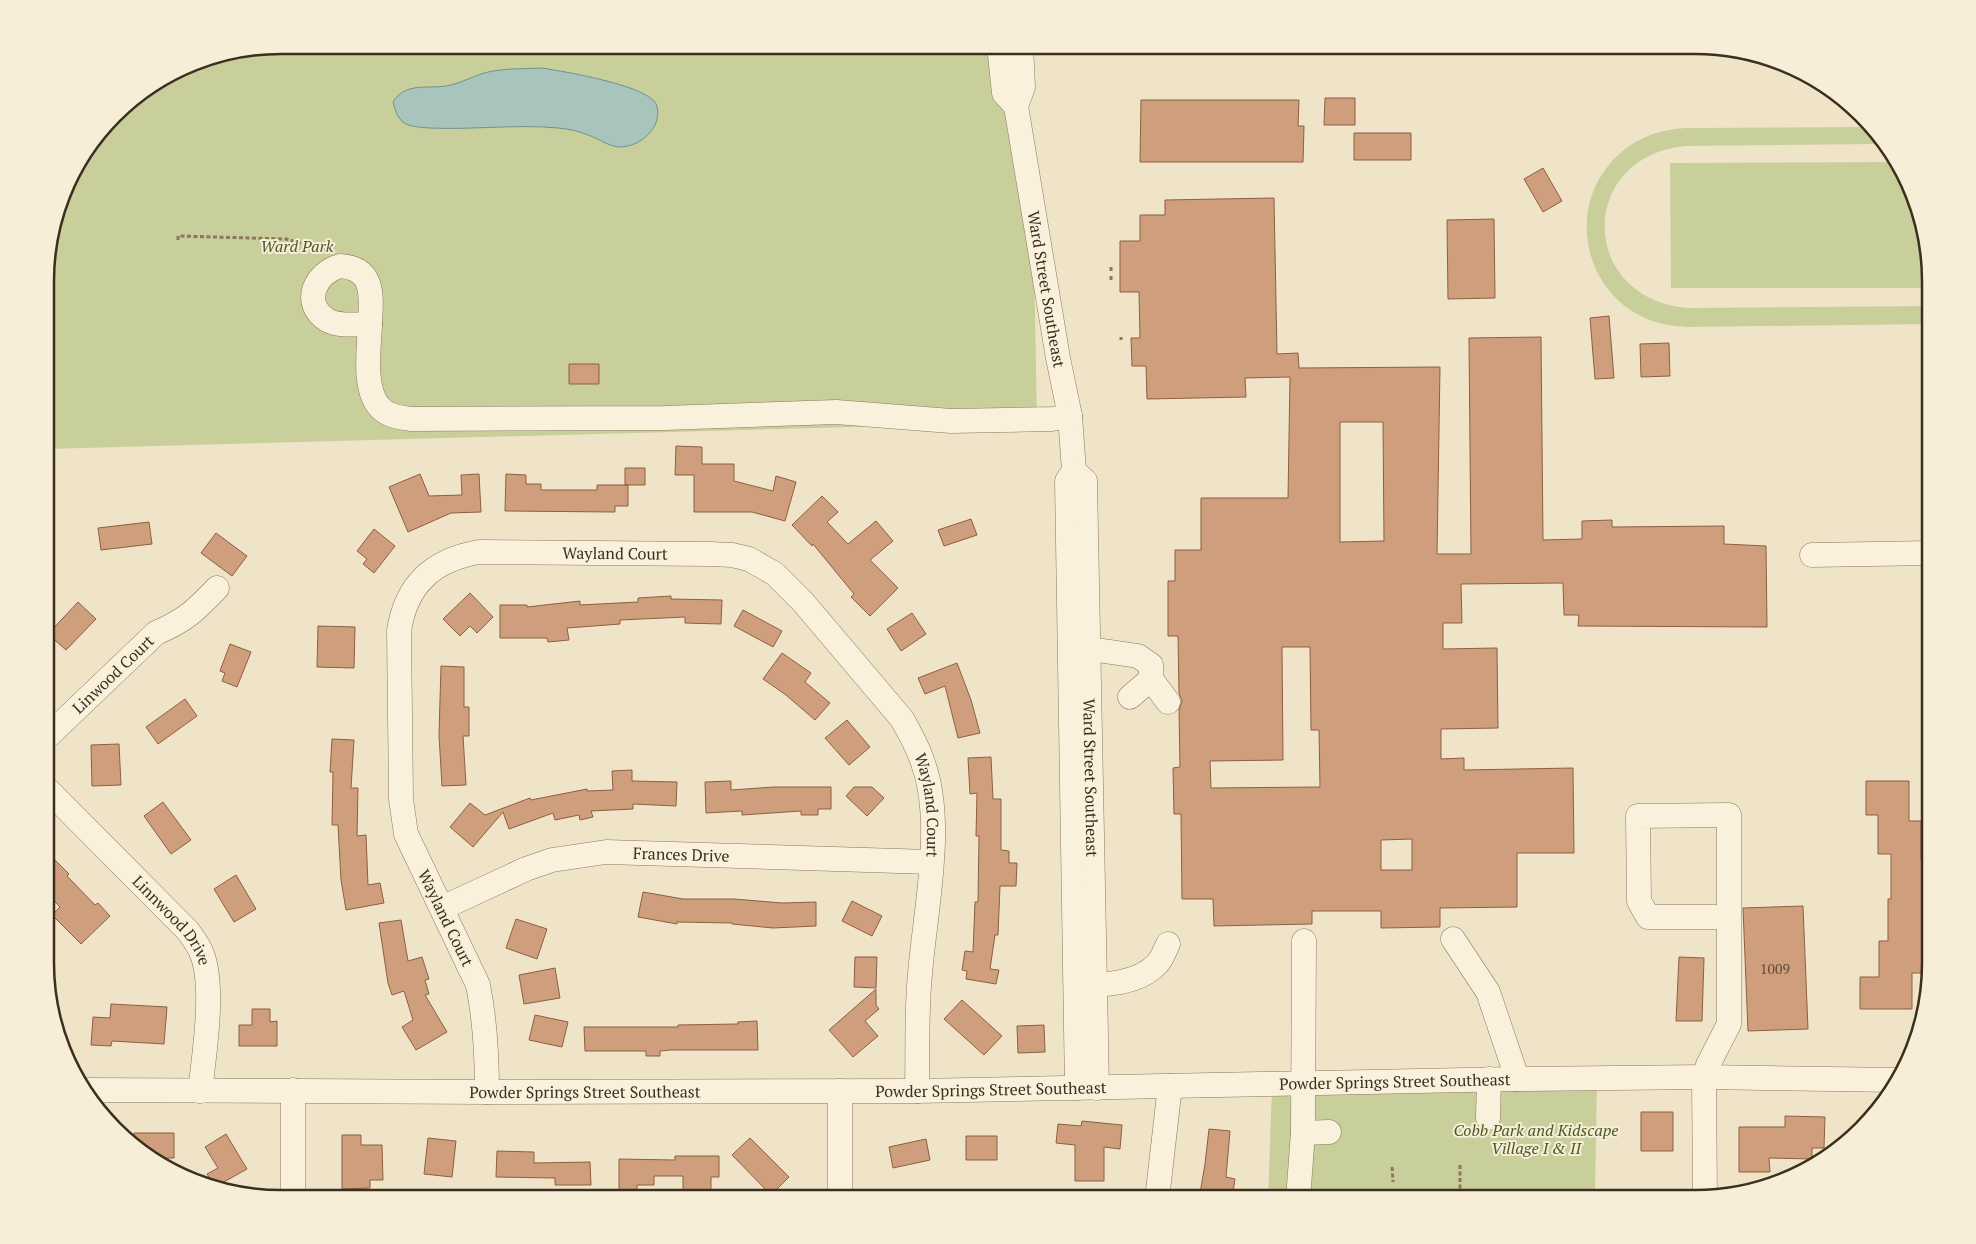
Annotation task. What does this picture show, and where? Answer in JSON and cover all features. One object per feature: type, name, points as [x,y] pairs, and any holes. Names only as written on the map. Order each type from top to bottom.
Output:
[{"type":"street","name":"Ward Street Southeast","points":[[1000,54],[1004,93],[1016,106]]},
{"type":"street","name":"Ward Street Southeast","points":[[1021,54],[1023,87],[1016,106],[1058,358],[1070,416],[1074,471],[1067,481],[1070,672],[1085,985],[1087,1088]]},
{"type":"street","points":[[370,324],[335,323],[321,314],[316,308],[314,300],[316,284],[326,272],[340,266],[356,270],[367,280],[371,288],[370,324],[368,367],[371,392],[375,402],[388,414],[411,419],[665,418],[836,412],[952,421],[1052,419],[1070,416]]},
{"type":"street","name":"Ward Street Southeast","points":[[1074,471],[1085,481],[1089,652],[1085,985]]},
{"type":"street","name":"Wayland Court","points":[[487,1092],[486,1038],[483,1008],[478,985],[406,834],[401,799],[399,632],[401,614],[407,600],[417,586],[445,561],[479,552],[725,555],[750,559],[762,565],[789,586],[902,718],[924,764],[930,790],[932,824],[930,898],[920,974],[917,1091]]},
{"type":"street","points":[[1812,555],[1922,553]]},
{"type":"street","name":"Linwood Court","points":[[54,730],[156,633],[179,623],[194,612],[217,588]]},
{"type":"street","points":[[1070,672],[1089,652],[1097,650],[1138,656],[1151,665],[1151,679],[1168,702]]},
{"type":"street","points":[[1130,697],[1151,679]]},
{"type":"street","name":"Linnwood Drive","points":[[54,796],[188,931],[202,954],[207,981],[208,1008],[200,1091]]},
{"type":"street","points":[[1705,1190],[1704,1077],[1708,1065],[1729,1024],[1729,917],[1729,815],[1638,816],[1639,901],[1648,917],[1729,917]]},
{"type":"street","name":"Frances Drive","points":[[442,908],[534,866],[552,860],[606,852],[931,862]]},
{"type":"street","points":[[1453,939],[1488,992],[1514,1069],[1515,1079]]},
{"type":"street","points":[[1299,1190],[1303,1133],[1304,940]]},
{"type":"street","points":[[1085,985],[1134,979],[1157,964],[1168,944]]},
{"type":"street","name":"Powder Springs Street Southeast","points":[[93,1090],[917,1091],[1515,1079],[1704,1077],[1890,1080]]},
{"type":"street","points":[[1488,1118],[1489,1080]]},
{"type":"street","points":[[1158,1190],[1170,1086]]},
{"type":"street","points":[[293,1090],[293,1190]]},
{"type":"street","points":[[840,1091],[840,1190]]},
{"type":"street","points":[[1303,1133],[1329,1132]]},
{"type":"path","points":[[178,240],[178,236],[294,240],[340,254],[340,266]]},
{"type":"path","points":[[1110,267],[1111,282]]},
{"type":"path","points":[[1460,1165],[1460,1190]]},
{"type":"path","points":[[1392,1167],[1393,1182]]},
{"type":"green space","name":"Ward Park","points":[[266,54],[1010,54],[1033,202],[1037,422],[54,449],[54,266],[58,237],[71,194],[84,167],[120,120],[167,84],[194,71],[237,58]]},
{"type":"green space","points":[[1862,127],[1876,144],[1685,146],[1650,156],[1624,175],[1609,199],[1605,227],[1610,255],[1626,280],[1651,299],[1687,308],[1922,306],[1922,324],[1673,326],[1650,320],[1631,310],[1614,297],[1602,280],[1593,262],[1588,242],[1587,221],[1590,201],[1598,181],[1619,154],[1640,139],[1657,133],[1685,128]]},
{"type":"green space","points":[[1889,162],[1905,194],[1915,222],[1922,266],[1922,288],[1671,288],[1670,163]]},
{"type":"green space","name":"Cobb Park and Kidscape Village I & II","points":[[1597,1078],[1595,1190],[1268,1190],[1272,1088]]},
{"type":"water","points":[[542,68],[568,72],[633,89],[654,101],[658,110],[657,121],[645,138],[628,146],[618,147],[609,145],[581,132],[558,128],[429,128],[415,126],[401,120],[395,110],[393,102],[404,91],[410,89],[451,85],[498,70]]},
{"type":"building","points":[[1325,98],[1355,98],[1355,125],[1324,125]]},
{"type":"building","points":[[1141,100],[1299,100],[1298,126],[1304,126],[1303,162],[1140,162]]},
{"type":"building","points":[[1354,133],[1411,133],[1411,160],[1354,160]]},
{"type":"building","points":[[1543,168],[1562,201],[1543,212],[1524,179]]},
{"type":"building","points":[[1274,198],[1277,354],[1298,353],[1299,368],[1440,367],[1437,554],[1471,554],[1469,338],[1541,337],[1543,540],[1582,539],[1582,521],[1612,520],[1612,527],[1724,526],[1724,544],[1766,546],[1767,627],[1578,626],[1579,615],[1564,615],[1563,583],[1461,584],[1462,623],[1443,623],[1443,649],[1497,648],[1498,728],[1441,729],[1441,759],[1464,758],[1464,770],[1573,768],[1574,853],[1517,853],[1517,907],[1440,908],[1440,927],[1381,928],[1381,911],[1312,911],[1312,924],[1214,926],[1213,899],[1182,899],[1181,814],[1174,814],[1173,768],[1180,767],[1179,710],[1182,701],[1179,693],[1178,636],[1168,636],[1168,581],[1175,581],[1175,550],[1201,550],[1201,498],[1288,498],[1290,377],[1245,378],[1246,397],[1147,399],[1146,366],[1132,366],[1131,338],[1140,338],[1139,292],[1120,292],[1120,241],[1140,241],[1140,215],[1165,215],[1165,200]],"holes":[[[1340,422],[1383,422],[1384,541],[1340,542]],[[1282,647],[1310,647],[1311,730],[1319,730],[1320,787],[1211,788],[1210,761],[1283,760]],[[1412,839],[1412,870],[1381,870],[1381,840]]]},
{"type":"building","points":[[1494,219],[1495,298],[1448,299],[1447,220]]},
{"type":"building","points":[[1609,316],[1614,378],[1595,379],[1590,318]]},
{"type":"building","points":[[1669,343],[1670,376],[1641,377],[1640,344]]},
{"type":"building","points":[[569,364],[599,364],[599,384],[569,384]]},
{"type":"building","points":[[676,446],[702,447],[702,464],[734,464],[734,481],[773,491],[776,476],[796,482],[785,521],[752,512],[694,512],[694,475],[675,475]]},
{"type":"building","points":[[625,468],[645,468],[645,485],[625,485]]},
{"type":"building","points":[[420,474],[429,496],[462,495],[461,475],[479,474],[481,512],[451,513],[408,532],[389,487]]},
{"type":"building","points":[[506,474],[526,475],[526,484],[541,484],[541,490],[597,490],[597,485],[628,485],[628,506],[615,506],[615,512],[505,511]]},
{"type":"building","points":[[822,496],[838,512],[827,522],[848,544],[876,521],[893,541],[870,560],[898,588],[870,616],[851,597],[854,594],[813,544],[812,546],[792,525]]},
{"type":"building","points":[[971,519],[977,535],[944,546],[938,530]]},
{"type":"building","points":[[149,522],[152,544],[101,550],[98,528]]},
{"type":"building","points":[[374,529],[395,546],[374,573],[363,564],[367,559],[357,551]]},
{"type":"building","points":[[216,533],[247,556],[232,576],[201,553]]},
{"type":"building","points":[[470,593],[493,617],[477,633],[470,626],[460,636],[443,619]]},
{"type":"building","points":[[671,596],[671,599],[722,600],[721,624],[685,623],[685,617],[620,620],[620,624],[567,628],[569,640],[548,642],[547,638],[500,638],[500,605],[527,605],[527,607],[580,601],[580,605],[638,602],[638,598]]},
{"type":"building","points":[[78,602],[96,619],[66,650],[54,639],[54,628]]},
{"type":"building","points":[[743,610],[782,631],[773,647],[734,626]]},
{"type":"building","points":[[912,613],[926,634],[901,651],[887,629]]},
{"type":"building","points":[[318,626],[355,627],[354,668],[317,667]]},
{"type":"building","points":[[230,644],[251,652],[237,687],[222,681],[225,673],[220,671]]},
{"type":"building","points":[[782,653],[811,673],[805,682],[830,703],[815,720],[786,695],[763,679]]},
{"type":"building","points":[[957,663],[971,700],[980,733],[958,738],[945,686],[925,694],[918,678]]},
{"type":"building","points":[[441,666],[464,667],[464,707],[469,707],[469,736],[463,736],[466,785],[442,786],[439,735]]},
{"type":"building","points":[[185,699],[197,716],[158,744],[146,727]]},
{"type":"building","points":[[847,720],[870,747],[849,765],[825,738]]},
{"type":"building","points":[[332,739],[354,740],[351,788],[358,788],[357,836],[366,835],[368,885],[380,883],[384,903],[346,910],[341,880],[338,825],[332,825],[333,772],[330,772]]},
{"type":"building","points":[[119,744],[121,785],[92,786],[91,745]]},
{"type":"building","points":[[991,757],[993,799],[1001,799],[1001,850],[1009,851],[1009,863],[1017,863],[1016,886],[1000,886],[998,935],[995,935],[990,969],[999,970],[996,984],[966,979],[967,971],[962,970],[965,951],[973,952],[975,902],[978,902],[979,836],[976,836],[977,793],[970,794],[968,758]]},
{"type":"building","points":[[632,770],[632,781],[677,782],[676,806],[633,804],[633,809],[591,811],[593,817],[580,820],[579,815],[555,820],[553,813],[509,829],[503,812],[473,847],[450,827],[470,803],[485,815],[530,798],[531,800],[587,789],[587,791],[613,790],[612,771]]},
{"type":"building","points":[[731,781],[731,790],[774,787],[831,787],[831,809],[818,809],[818,815],[801,815],[801,811],[742,815],[742,811],[706,813],[705,782]]},
{"type":"building","points":[[1866,781],[1909,781],[1909,821],[1921,821],[1922,860],[1922,973],[1912,973],[1912,1009],[1860,1009],[1860,977],[1879,977],[1879,941],[1888,941],[1888,899],[1891,899],[1891,854],[1878,854],[1878,815],[1866,815]]},
{"type":"building","points":[[854,787],[872,787],[884,798],[867,816],[846,796]]},
{"type":"building","points":[[163,802],[191,840],[171,854],[144,816]]},
{"type":"building","points":[[54,859],[69,874],[67,876],[95,905],[98,903],[110,916],[81,944],[54,917],[54,913],[60,907],[54,901]]},
{"type":"building","points":[[236,875],[256,909],[234,922],[214,889]]},
{"type":"building","points":[[643,892],[683,899],[734,899],[782,903],[816,902],[816,926],[773,928],[732,923],[677,922],[677,924],[638,917]]},
{"type":"building","points":[[852,901],[882,916],[872,936],[842,921]]},
{"type":"building","points":[[1803,906],[1808,1029],[1748,1031],[1743,908]]},
{"type":"building","points":[[516,919],[547,929],[537,959],[506,948]]},
{"type":"building","points":[[401,920],[408,961],[422,957],[429,979],[425,980],[429,994],[425,995],[447,1032],[416,1050],[402,1027],[413,1020],[404,991],[392,995],[388,983],[379,923]]},
{"type":"building","points":[[855,957],[877,957],[876,988],[854,987]]},
{"type":"building","points":[[1679,957],[1704,958],[1702,1021],[1676,1021]]},
{"type":"building","points":[[555,968],[560,998],[524,1004],[519,975]]},
{"type":"building","points":[[876,989],[876,1005],[879,1009],[865,1021],[878,1036],[853,1057],[829,1030]]},
{"type":"building","points":[[962,1000],[1002,1036],[984,1055],[944,1019]]},
{"type":"building","points":[[111,1004],[167,1007],[164,1044],[112,1041],[111,1046],[91,1045],[93,1017],[110,1018]]},
{"type":"building","points":[[252,1009],[270,1009],[270,1022],[277,1021],[277,1046],[239,1046],[239,1025],[252,1025]]},
{"type":"building","points":[[535,1015],[568,1022],[562,1047],[529,1040]]},
{"type":"building","points":[[757,1021],[758,1050],[671,1050],[660,1051],[660,1056],[646,1056],[646,1051],[585,1051],[584,1027],[678,1027],[678,1025],[738,1024],[738,1022]]},
{"type":"building","points":[[1044,1025],[1045,1052],[1018,1053],[1017,1026]]},
{"type":"building","points":[[1641,1112],[1673,1112],[1673,1151],[1641,1151]]},
{"type":"building","points":[[1785,1116],[1825,1117],[1824,1148],[1812,1148],[1811,1159],[1769,1158],[1770,1172],[1739,1172],[1739,1127],[1785,1127]]},
{"type":"building","points":[[1082,1121],[1122,1125],[1120,1149],[1104,1147],[1104,1181],[1075,1181],[1075,1145],[1056,1143],[1058,1124],[1081,1126]]},
{"type":"building","points":[[1209,1129],[1230,1131],[1226,1177],[1235,1179],[1233,1190],[1201,1190]]},
{"type":"building","points":[[134,1133],[174,1133],[174,1158],[164,1158],[134,1136]]},
{"type":"building","points":[[226,1134],[247,1169],[222,1183],[210,1179],[207,1174],[218,1168],[205,1147]]},
{"type":"building","points":[[342,1135],[361,1135],[361,1145],[382,1145],[383,1180],[370,1180],[370,1188],[342,1189]]},
{"type":"building","points":[[966,1136],[997,1136],[997,1160],[966,1160]]},
{"type":"building","points":[[428,1138],[456,1141],[452,1177],[424,1174]]},
{"type":"building","points":[[750,1138],[789,1177],[776,1190],[766,1190],[732,1155]]},
{"type":"building","points":[[926,1139],[930,1160],[893,1168],[889,1147]]},
{"type":"building","points":[[497,1151],[534,1152],[534,1163],[590,1162],[591,1185],[555,1185],[555,1178],[496,1177]]},
{"type":"building","points":[[675,1156],[719,1156],[719,1177],[711,1177],[711,1190],[683,1190],[683,1176],[654,1176],[654,1185],[637,1185],[637,1190],[619,1190],[619,1159],[675,1160]]}]
